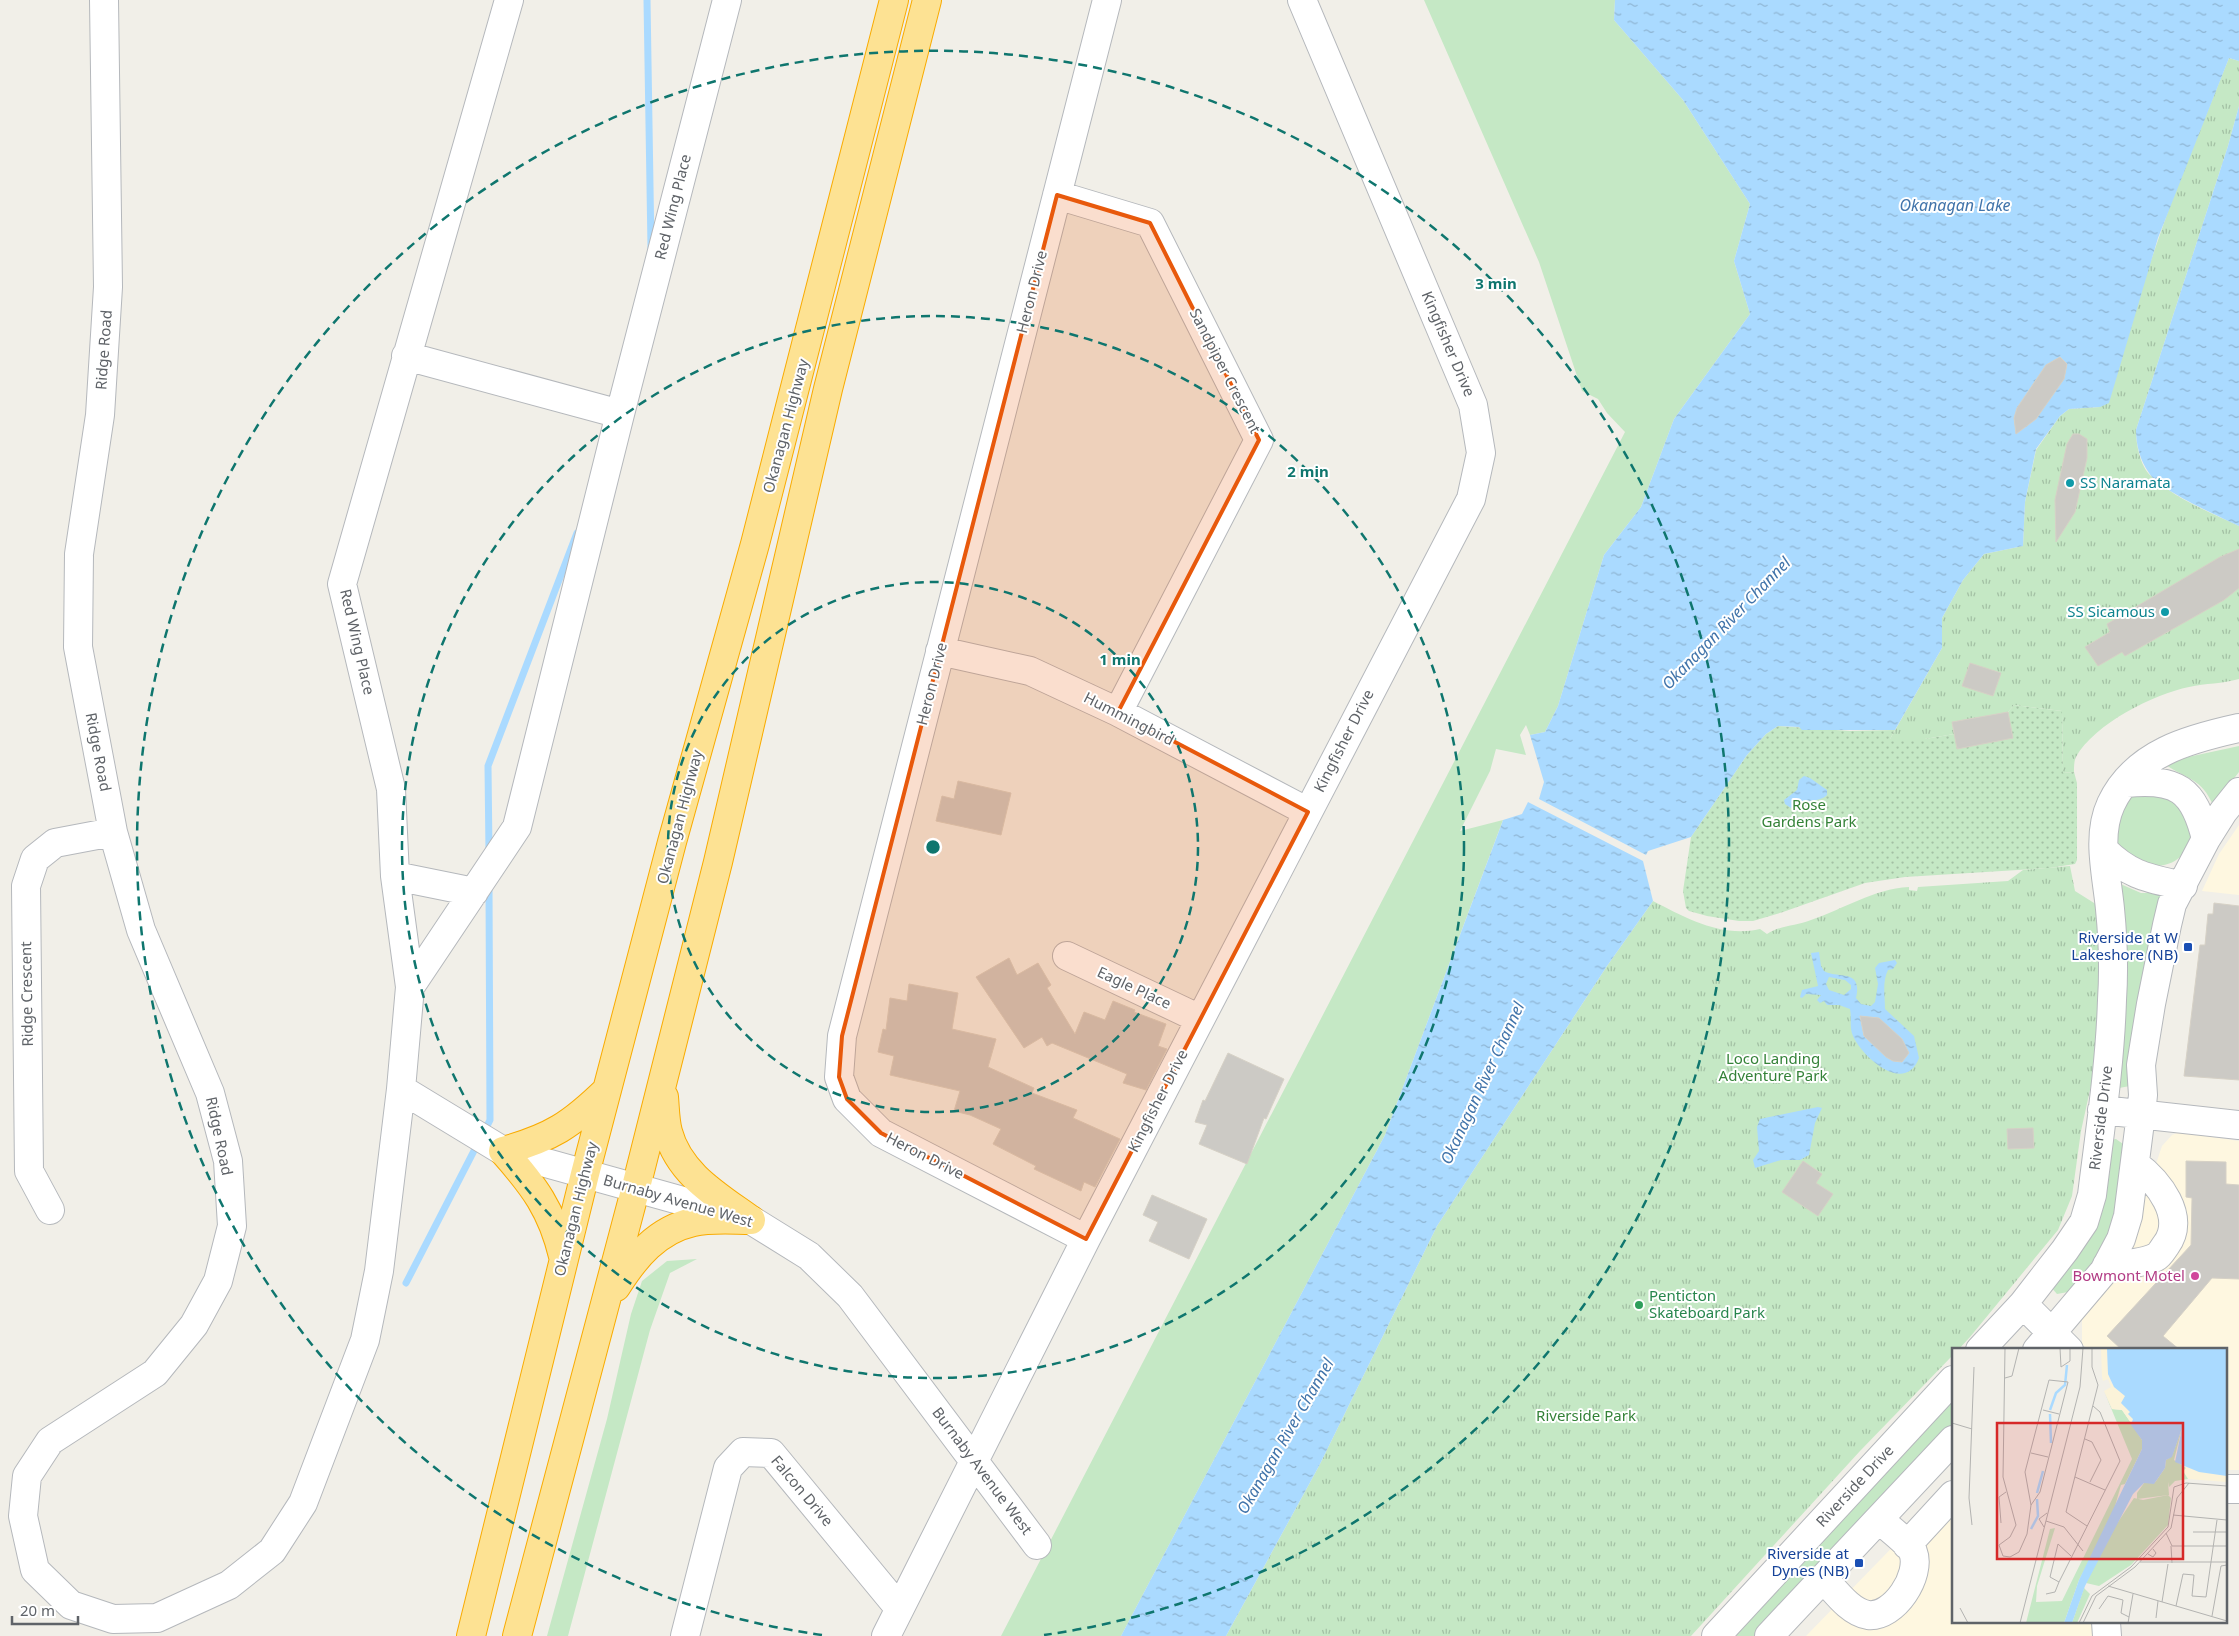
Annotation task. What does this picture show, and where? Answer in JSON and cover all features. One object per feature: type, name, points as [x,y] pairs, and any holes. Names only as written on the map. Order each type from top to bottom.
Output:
[{"type":"highway","name":"Okanagan Highway","points":[[471,1636],[585,1174],[672,842],[755,544],[894,0]]},
{"type":"highway","name":"Okanagan Highway","points":[[517,1636],[636,1187],[718,862],[828,389],[927,0]]},
{"type":"highway","points":[[662,1082],[668,1132],[681,1162],[705,1187],[751,1220]]},
{"type":"highway","points":[[564,1259],[556,1228],[544,1203],[525,1176],[503,1151],[536,1142],[562,1129],[583,1113],[607,1090]]},
{"type":"highway","points":[[605,1306],[632,1262],[661,1234],[694,1222],[751,1220]]},
{"type":"street","name":"Ridge Road","points":[[104,0],[108,287],[100,415],[79,554],[78,646],[113,832],[141,930],[210,1093],[228,1161],[232,1226],[218,1281],[194,1325],[155,1373],[50,1441],[27,1476],[23,1516],[35,1570],[70,1605],[113,1619],[158,1618],[229,1585],[272,1551],[303,1503],[364,1340],[379,1271],[401,1089]]},
{"type":"street","name":"Red Wing Place","points":[[410,987],[395,876],[390,789],[342,584],[509,0]]},
{"type":"street","name":"Red Wing Place","points":[[410,987],[517,827],[620,414],[727,0]]},
{"type":"street","name":"Heron Drive","points":[[1086,1239],[881,1133],[847,1099],[839,1077],[842,1036],[1107,0]]},
{"type":"street","name":"Kingfisher Drive","points":[[973,1460],[1200,1019],[1472,499],[1481,453],[1473,405],[1302,0]]},
{"type":"street","name":"Sandpiper Crescent","points":[[1057,195],[1150,224],[1259,440],[1118,712]]},
{"type":"street","points":[[406,356],[620,414]]},
{"type":"street","name":"Hummingbird","points":[[940,651],[1030,671],[1118,712],[1308,812]]},
{"type":"street","points":[[2183,886],[2132,873],[2116,862],[2104,850],[2106,817],[2111,804],[2126,783],[2140,768],[2171,747],[2239,728]]},
{"type":"street","points":[[2126,783],[2158,782],[2182,791],[2196,807],[2206,839]]},
{"type":"street","points":[[2023,1304],[2053,1344],[2107,1265],[2121,1238],[2128,1216],[2136,1164],[2142,1114],[2142,1065],[2154,987],[2172,904],[2206,839],[2223,812],[2239,792]]},
{"type":"street","name":"Ridge Crescent","points":[[50,1210],[29,1171],[26,886],[35,859],[55,843],[113,832]]},
{"type":"street","name":"Riverside Drive","points":[[1982,1348],[2023,1304],[2084,1222],[2092,1195],[2102,1110],[2112,990],[2110,910],[2104,850]]},
{"type":"street","points":[[395,876],[474,892]]},
{"type":"street","name":"Eagle Place","points":[[1067,956],[1200,1019]]},
{"type":"street","points":[[401,1089],[410,987]]},
{"type":"street","name":"Burnaby Avenue West","points":[[401,1089],[503,1151],[751,1220],[809,1256],[850,1296],[1037,1545]]},
{"type":"street","points":[[2102,1110],[2239,1125]]},
{"type":"street","points":[[2107,1265],[2133,1264],[2158,1257],[2170,1239],[2173,1221],[2164,1193],[2152,1177],[2136,1164]]},
{"type":"street","name":"Riverside Drive","points":[[1716,1636],[1952,1381]]},
{"type":"street","name":"Falcon Drive","points":[[685,1636],[728,1468],[743,1452],[772,1453],[899,1608]]},
{"type":"street","points":[[1770,1636],[1880,1520],[1948,1455]]},
{"type":"street","points":[[886,1636],[973,1460]]},
{"type":"street","points":[[2226,1489],[2239,1489]]},
{"type":"street","points":[[1907,1545],[1952,1496]]},
{"type":"street","points":[[1824,1579],[1858,1611],[1870,1615],[1887,1611],[1912,1583],[1915,1565],[1912,1550],[1880,1520]]},
{"type":"highlighted area","points":[[1057,195],[1150,223],[1259,440],[1118,712],[1308,812],[1086,1239],[881,1133],[847,1099],[839,1077],[842,1036]]},
{"type":"shaded area","points":[[2239,825],[2239,895],[2202,891],[2219,854]]},
{"type":"shaded area","points":[[2179,1132],[2239,1141],[2239,1470],[2226,1470],[2226,1348],[2087,1348],[2082,1344],[2082,1319],[2085,1309],[2144,1199],[2162,1146],[2172,1135]]},
{"type":"shaded area","points":[[1952,1486],[1952,1624],[2100,1624],[2100,1636],[1806,1636]]},
{"type":"green space","points":[[1424,0],[1615,0],[1614,20],[1683,100],[1750,204],[1734,261],[1750,314],[1674,419],[1641,507],[1604,555],[1558,706],[1545,732],[1530,735],[1526,725],[1520,735],[1526,755],[1496,749],[1490,771],[1460,831],[1503,820],[1385,1135],[1121,1636],[1001,1636],[1625,432],[1607,413],[1598,399],[1582,391],[1539,262]]},
{"type":"green space","points":[[2229,58],[2239,61],[2239,106],[2228,146],[2136,430],[2139,454],[2144,467],[2151,476],[2171,492],[2239,526],[2239,679],[2175,691],[2159,696],[2126,712],[2096,733],[2085,745],[2075,759],[2074,772],[2063,773],[2062,711],[2014,705],[2008,712],[1952,722],[1954,734],[1925,739],[1890,739],[1942,648],[1942,618],[1963,580],[1984,554],[2023,546],[2025,502],[2036,450],[2060,416],[2069,409],[2100,407],[2173,197]]},
{"type":"green space","name":"Rose Gardens Park","points":[[2014,705],[2062,711],[2063,773],[2074,772],[2077,783],[2077,860],[2075,864],[2049,868],[1905,877],[1865,883],[1753,921],[1739,921],[1707,916],[1689,911],[1686,908],[1683,891],[1691,837],[1747,755],[1766,734],[1778,726],[1850,731],[1895,730],[1890,739],[1925,739],[1954,734],[1952,723],[2008,712]]},
{"type":"green space","points":[[2239,746],[2239,772],[2213,805],[2209,796],[2199,785],[2166,765],[2188,757]]},
{"type":"green space","points":[[2142,791],[2178,800],[2191,834],[2184,852],[2179,858],[2165,865],[2138,865],[2116,843],[2115,836],[2121,806],[2130,797]]},
{"type":"green space","name":"Riverside Park","points":[[2070,866],[2075,891],[2102,908],[2099,1049],[2081,1131],[2072,1196],[2058,1230],[1970,1337],[1960,1348],[1952,1348],[1952,1356],[1860,1451],[1691,1636],[1226,1636],[1319,1466],[1437,1226],[1607,966],[1653,901],[1691,920],[1718,929],[1746,931],[1760,929],[1767,934],[1823,916],[1883,891],[1909,887],[1909,890],[1917,891],[1918,887],[2008,881],[2023,870]]},
{"type":"green space","points":[[2116,882],[2141,893],[2162,893],[2130,1086],[2119,1088]]},
{"type":"green space","points":[[2116,1139],[2123,1144],[2114,1228],[2096,1259],[2075,1285],[2068,1292],[2057,1294],[2050,1286],[2110,1140]]},
{"type":"green space","points":[[697,1259],[670,1273],[650,1330],[568,1636],[547,1636],[607,1419],[631,1314],[642,1281],[667,1261]]},
{"type":"green space","points":[[1952,1391],[1952,1424],[1770,1622],[1755,1636],[1737,1636],[1735,1631]]},
{"type":"water","name":"Okanagan Lake","points":[[1615,0],[2239,0],[2239,61],[2229,58],[2158,238],[2109,403],[2100,407],[2069,409],[2060,416],[2036,449],[2025,502],[2023,546],[1984,554],[1963,580],[1942,618],[1942,648],[1895,730],[1802,730],[1799,727],[1778,726],[1766,734],[1747,755],[1691,837],[1648,851],[1646,855],[1539,799],[1544,782],[1530,735],[1545,732],[1558,706],[1604,555],[1641,507],[1674,419],[1750,314],[1734,261],[1750,204],[1683,100],[1614,20]]},
{"type":"water","points":[[2239,106],[2239,526],[2191,503],[2155,480],[2141,458],[2136,430],[2228,146]]},
{"type":"water","points":[[1804,776],[1827,790],[1827,795],[1791,808],[1785,804],[1784,800],[1797,790],[1799,780]]},
{"type":"water","name":"Okanagan River Channel","points":[[1528,802],[1643,861],[1653,901],[1607,966],[1437,1226],[1319,1466],[1226,1636],[1121,1636],[1385,1135],[1503,820],[1522,814]]},
{"type":"water","points":[[1819,952],[1821,966],[1824,971],[1852,978],[1856,982],[1856,998],[1861,1004],[1871,1006],[1875,1002],[1878,984],[1875,968],[1879,963],[1895,960],[1897,963],[1893,969],[1888,970],[1885,979],[1885,1009],[1914,1036],[1919,1058],[1913,1069],[1904,1073],[1895,1073],[1885,1069],[1866,1054],[1853,1036],[1850,1009],[1839,1005],[1827,1005],[1824,1001],[1820,1003],[1817,1000],[1821,995],[1806,994],[1802,998],[1800,997],[1802,990],[1818,986],[1811,953]],"holes":[[[1829,977],[1845,980],[1851,985],[1851,989],[1844,995],[1829,990],[1826,984]]]},
{"type":"water","points":[[1818,1107],[1822,1108],[1815,1123],[1809,1155],[1800,1160],[1781,1160],[1755,1168],[1753,1160],[1759,1151],[1757,1127],[1760,1119]]},
{"type":"building","points":[[2060,357],[2067,364],[2064,379],[2036,419],[2016,434],[2014,418],[2017,408],[2046,365]]},
{"type":"building","name":"SS Naramata","points":[[2073,434],[2079,434],[2087,439],[2087,458],[2075,512],[2056,542],[2055,500],[2067,444]]},
{"type":"building","name":"SS Sicamous","points":[[2239,549],[2239,588],[2224,600],[2125,656],[2122,652],[2098,666],[2085,647],[2110,632],[2107,624],[2220,557]]},
{"type":"building","points":[[1970,663],[2001,673],[1993,696],[1962,686]]},
{"type":"building","points":[[2008,712],[2013,738],[1957,749],[1952,722]]},
{"type":"building","points":[[958,781],[1011,793],[1001,835],[936,821],[942,796],[954,799]]},
{"type":"building","points":[[2214,903],[2239,906],[2239,1080],[2184,1076],[2200,945],[2205,945],[2208,914],[2213,914]]},
{"type":"building","points":[[1009,958],[1017,975],[1038,963],[1051,985],[1047,988],[1075,1034],[1084,1012],[1105,1020],[1113,1001],[1135,1010],[1134,1012],[1166,1024],[1158,1046],[1167,1049],[1146,1090],[1123,1083],[1127,1074],[1052,1043],[1047,1046],[1042,1037],[1024,1048],[976,977]]},
{"type":"building","points":[[909,984],[958,993],[952,1029],[996,1039],[988,1067],[1034,1088],[1032,1093],[1077,1110],[1073,1118],[1120,1139],[1095,1187],[1084,1182],[1081,1191],[1034,1169],[1036,1166],[993,1144],[1001,1129],[970,1115],[954,1111],[960,1091],[890,1075],[894,1056],[878,1052],[883,1029],[886,1030],[890,998],[907,1001]]},
{"type":"building","points":[[1860,1016],[1879,1018],[1902,1039],[1909,1053],[1902,1062],[1893,1061],[1886,1057],[1864,1036]]},
{"type":"building","points":[[1228,1053],[1284,1079],[1266,1119],[1264,1118],[1247,1164],[1199,1144],[1207,1125],[1195,1122],[1203,1100],[1205,1101]]},
{"type":"building","points":[[2033,1128],[2034,1148],[2008,1149],[2007,1129]]},
{"type":"building","points":[[1803,1161],[1822,1174],[1816,1183],[1833,1194],[1818,1216],[1782,1192]]},
{"type":"building","points":[[2186,1161],[2226,1162],[2226,1184],[2239,1185],[2239,1279],[2212,1278],[2163,1336],[2178,1348],[2120,1348],[2107,1336],[2191,1245],[2192,1198],[2186,1197]]},
{"type":"building","points":[[1152,1195],[1207,1219],[1189,1259],[1149,1241],[1158,1222],[1143,1215]]},
{"type":"waterway","points":[[647,0],[651,248]]},
{"type":"waterway","points":[[489,853],[488,766],[577,533]]},
{"type":"waterway","points":[[483,1134],[490,1120],[489,886]]},
{"type":"waterway","points":[[406,1283],[478,1143]]},
{"type":"place","name":"SS Naramata","points":[[2070,483]]},
{"type":"place","name":"SS Sicamous","points":[[2165,612]]},
{"type":"place","name":"Riverside at W Lakeshore (NB)","points":[[2188,947]]},
{"type":"place","name":"Bowmont Motel","points":[[2195,1276]]},
{"type":"place","name":"Penticton Skateboard Park","points":[[1639,1305]]},
{"type":"place","name":"Riverside at Dynes (NB)","points":[[1859,1563]]},
{"type":"park label","name":"Loco Landing Adventure Park","points":[[1773,1068]]}]
